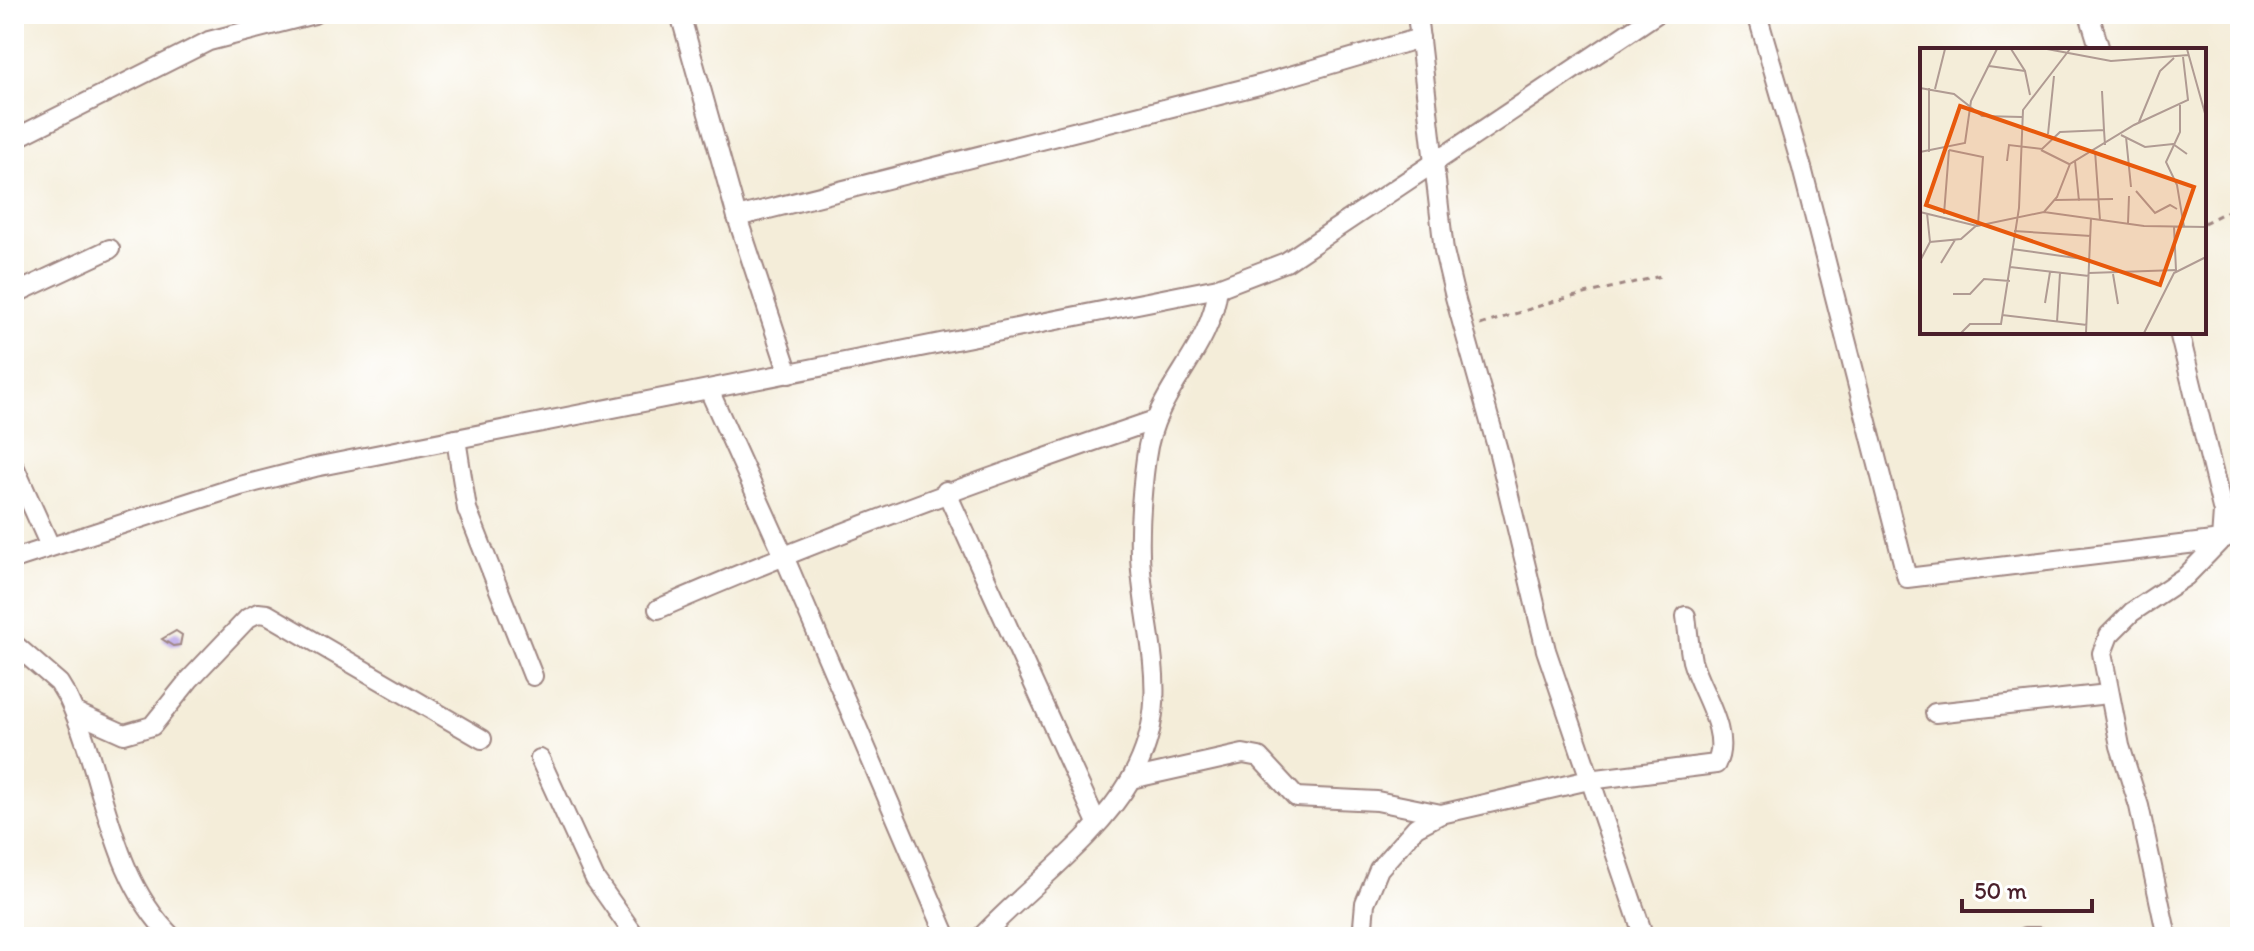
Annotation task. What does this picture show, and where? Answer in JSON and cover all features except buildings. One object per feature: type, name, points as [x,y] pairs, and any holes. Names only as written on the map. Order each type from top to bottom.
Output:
[{"type":"street","points":[[14,139],[209,41],[314,14]]},
{"type":"street","points":[[680,14],[737,217],[789,374]]},
{"type":"street","points":[[1417,14],[1444,251],[1546,650],[1644,937]]},
{"type":"street","points":[[14,559],[240,486],[456,439],[1218,288],[1286,262],[1656,14]]},
{"type":"street","points":[[1757,14],[1802,168],[1907,578],[2221,540],[2240,531]]},
{"type":"street","points":[[2089,14],[2099,48]]},
{"type":"street","points":[[737,217],[1263,84],[1420,38]]},
{"type":"street","points":[[14,294],[110,249]]},
{"type":"street","points":[[981,937],[1097,823],[1131,779],[1156,712],[1156,671],[1140,555],[1146,459],[1152,421],[1175,377],[1207,332],[1218,288]]},
{"type":"street","points":[[2167,937],[2139,806],[2108,694],[2102,653],[2109,635],[2132,612],[2186,576],[2221,540],[2223,512],[2179,334]]},
{"type":"street","points":[[709,390],[783,554],[947,937]]},
{"type":"street","points":[[658,609],[783,554],[946,491],[1152,421]]},
{"type":"street","points":[[456,439],[467,509],[533,676]]},
{"type":"street","points":[[14,466],[50,546]]},
{"type":"street","points":[[946,491],[1097,823]]},
{"type":"street","points":[[75,712],[124,734],[152,726],[189,680],[248,618],[258,613],[267,614],[482,739]]},
{"type":"street","points":[[1362,937],[1365,903],[1379,869],[1416,827],[1441,814],[1589,780],[1716,764],[1721,755],[1720,735],[1692,660],[1686,616]]},
{"type":"street","points":[[14,644],[59,683],[75,712],[132,882],[149,911],[172,937]]},
{"type":"street","points":[[1935,713],[2108,694]]},
{"type":"street","points":[[1131,779],[1243,754],[1259,757],[1296,797],[1377,801],[1441,814]]},
{"type":"street","points":[[540,759],[595,879],[636,937]]},
{"type":"street","points":[[2026,937],[2038,937]]},
{"type":"path","points":[[2206,222],[2240,205]]},
{"type":"path","points":[[1464,329],[1555,301],[1665,275]]}]
